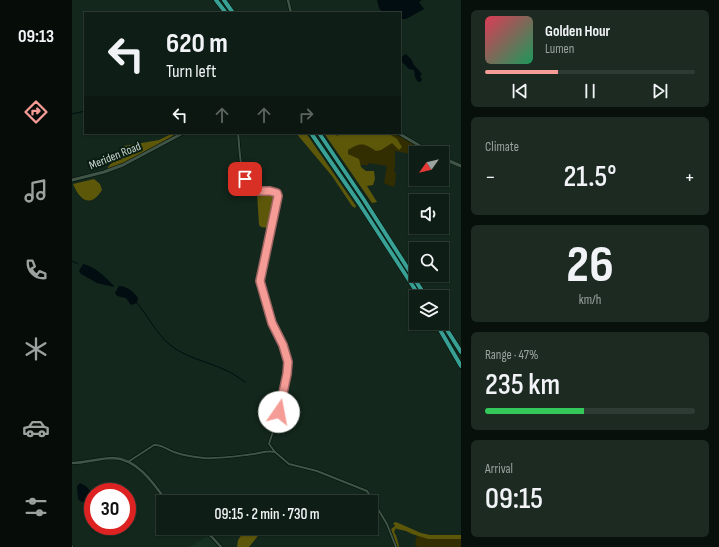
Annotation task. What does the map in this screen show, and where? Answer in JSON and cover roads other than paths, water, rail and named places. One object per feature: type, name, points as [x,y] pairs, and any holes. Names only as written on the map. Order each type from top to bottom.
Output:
[{"type":"highway","points":[[216,0],[225,12]]},
{"type":"highway","points":[[224,0],[232,12]]},
{"type":"highway","points":[[313,134],[415,290]]},
{"type":"highway","points":[[320,134],[422,290]]},
{"type":"highway","points":[[440,330],[461,366]]},
{"type":"highway","points":[[447,330],[461,352]]},
{"type":"main road","name":"Meriden Road","points":[[72,180],[104,172],[123,165],[181,134]]},
{"type":"main road","points":[[400,134],[420,146]]},
{"type":"main road","points":[[449,161],[461,166]]},
{"type":"street","points":[[288,0],[291,12]]},
{"type":"street","points":[[238,134],[244,174],[249,186],[255,192],[274,191],[278,196],[260,281],[272,323],[286,352],[288,368],[269,451]]},
{"type":"street","points":[[270,444],[275,452],[289,464],[318,471],[367,491],[384,518],[396,547]]},
{"type":"street","points":[[128,462],[154,445],[159,445],[191,457],[204,458],[228,457],[269,451],[275,452]]},
{"type":"street","points":[[72,463],[113,458],[128,462],[148,477],[162,495]]},
{"type":"street","points":[[209,535],[221,547]]},
{"type":"waterway","points":[[72,114],[84,111]]},
{"type":"waterway","points":[[72,261],[78,264]]},
{"type":"waterway","points":[[137,303],[160,335],[170,345],[189,356],[229,372],[245,382]]}]
